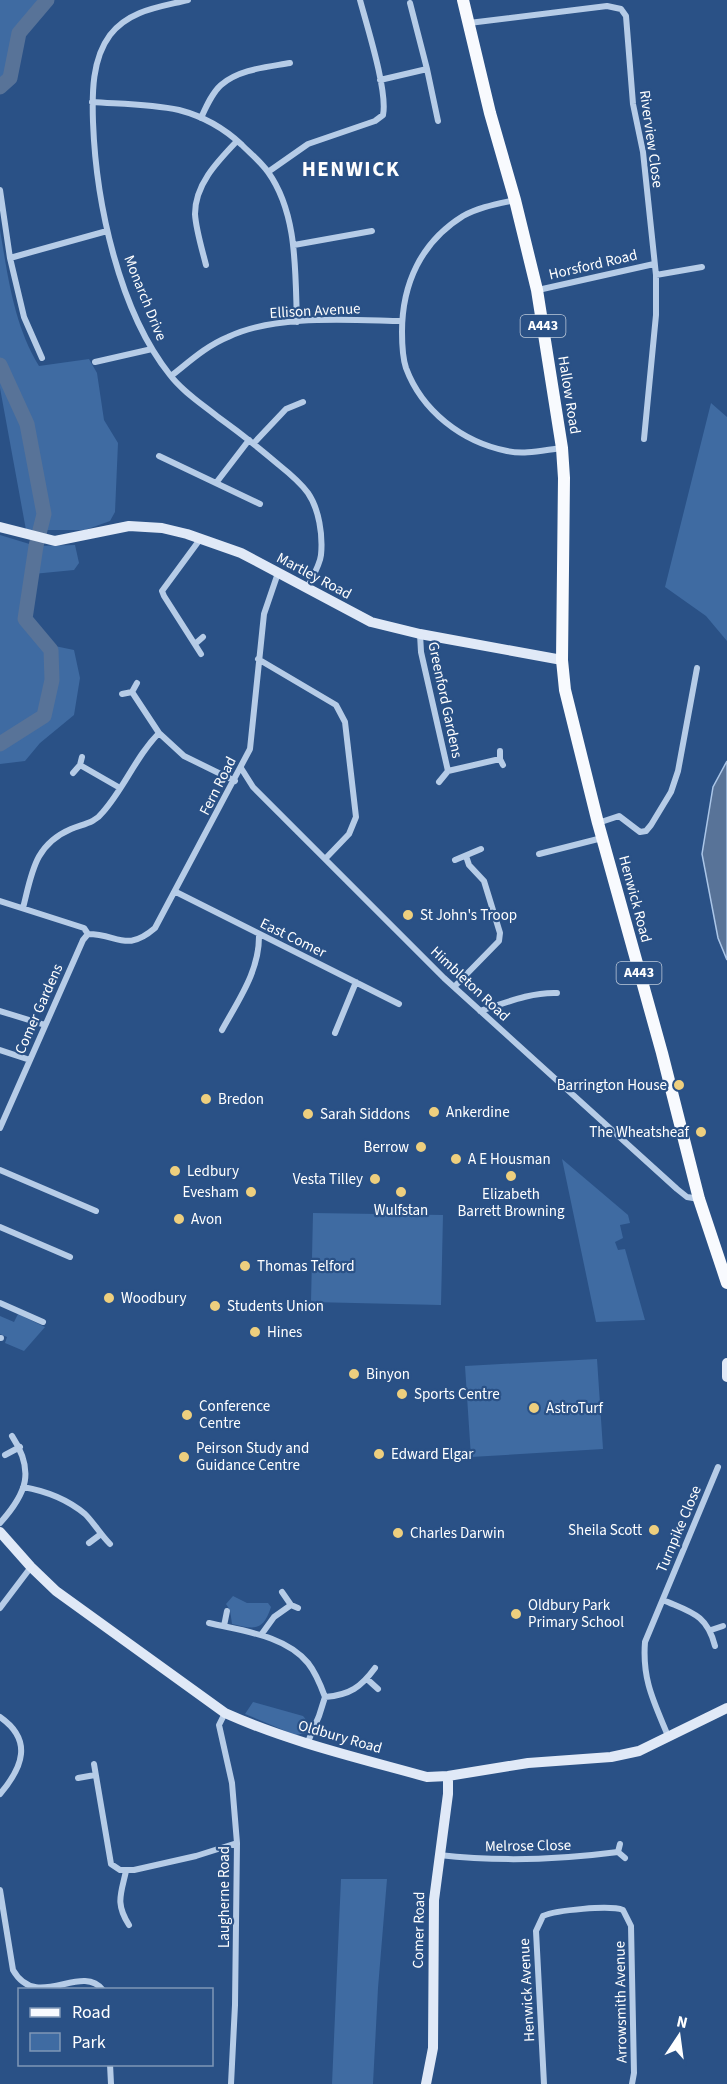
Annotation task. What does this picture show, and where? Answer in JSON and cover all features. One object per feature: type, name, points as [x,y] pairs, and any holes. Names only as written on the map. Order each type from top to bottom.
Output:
[{"type":"main road","name":"Hallow Road","points":[[463,0],[490,113],[516,200],[537,290],[562,448],[564,478],[562,660]]},
{"type":"main road","name":"Henwick Road","points":[[562,660],[565,690],[598,823],[662,1053],[699,1199],[727,1283]]},
{"type":"street","name":"Monarch Drive","points":[[185,0],[147,10],[124,21],[110,35],[96,69],[93,102],[96,164],[107,231],[134,311],[152,350],[171,376],[187,393],[252,441],[295,478],[308,494],[318,514],[321,555],[307,588]]},
{"type":"street","points":[[268,172],[308,144],[381,118],[384,109],[380,80],[360,0]]},
{"type":"street","name":"Riverview Close","points":[[623,0],[621,9],[626,16],[633,104],[643,152],[656,275],[656,326],[644,439]]},
{"type":"street","points":[[410,3],[438,121]]},
{"type":"street","points":[[468,23],[607,6],[621,9]]},
{"type":"street","points":[[201,118],[209,100],[221,85],[236,76],[256,69],[290,63]]},
{"type":"street","points":[[380,80],[427,69]]},
{"type":"street","points":[[93,102],[159,107],[201,118],[213,123],[237,141],[268,172],[280,195],[294,245],[297,322]]},
{"type":"street","points":[[206,265],[195,214],[199,191],[213,169],[237,141]]},
{"type":"street","points":[[0,190],[10,258],[24,317],[42,358]]},
{"type":"street","points":[[516,200],[488,205],[464,216],[439,235],[420,259],[406,290],[402,321],[402,352],[406,366],[422,398],[443,421],[478,442],[508,451],[522,453],[562,448]]},
{"type":"street","points":[[10,258],[107,231]]},
{"type":"street","points":[[294,245],[372,231]]},
{"type":"street","name":"Horsford Road","points":[[537,290],[654,264]]},
{"type":"street","points":[[656,275],[702,267]]},
{"type":"street","name":"Ellison Avenue","points":[[171,376],[200,352],[232,335],[257,327],[297,322],[402,321]]},
{"type":"street","points":[[95,362],[152,350]]},
{"type":"street","points":[[216,483],[252,441],[286,409],[303,402]]},
{"type":"street","points":[[159,456],[260,504]]},
{"type":"street","name":"Martley Road","points":[[0,527],[55,541],[129,526],[162,528],[201,537],[241,553],[370,622],[420,634],[562,660]]},
{"type":"street","points":[[201,537],[162,591],[201,654]]},
{"type":"street","name":"Fern Road","points":[[0,901],[84,928],[88,934],[98,934],[124,942],[144,937],[155,928],[250,749],[264,614],[278,573]]},
{"type":"street","name":"Greenford Gardens","points":[[420,634],[421,652],[448,771]]},
{"type":"street","points":[[195,644],[203,637]]},
{"type":"street","points":[[258,659],[336,705],[345,722],[356,817],[349,834],[326,858]]},
{"type":"street","points":[[598,823],[619,816],[640,831],[645,831],[651,825],[671,792],[678,771],[697,668]]},
{"type":"street","points":[[132,692],[136,683]]},
{"type":"street","points":[[122,694],[132,692]]},
{"type":"street","points":[[132,692],[159,733],[184,756],[235,781]]},
{"type":"street","points":[[23,908],[35,861],[49,841],[94,821],[103,813],[138,757],[159,733]]},
{"type":"street","name":"Greenford Gardens","points":[[439,782],[448,771],[502,762],[500,752]]},
{"type":"street","points":[[74,772],[82,758]]},
{"type":"street","points":[[80,765],[120,788]]},
{"type":"street","name":"Himbleton Road","points":[[241,768],[253,787],[480,1011],[677,1189],[687,1197],[699,1199]]},
{"type":"street","points":[[539,854],[602,838]]},
{"type":"street","points":[[455,860],[481,849]]},
{"type":"street","points":[[454,986],[499,941],[500,933],[484,882],[469,865],[466,856]]},
{"type":"street","name":"East Comer","points":[[176,892],[399,1004]]},
{"type":"street","name":"Comer Gardens","points":[[0,1128],[83,939],[88,934]]},
{"type":"street","points":[[222,1030],[254,971],[259,934]]},
{"type":"street","points":[[335,1033],[356,982]]},
{"type":"street","points":[[480,1011],[525,997],[548,992],[557,993]]},
{"type":"street","points":[[0,1011],[45,1025]]},
{"type":"street","points":[[0,1050],[30,1060]]},
{"type":"street","points":[[0,1170],[96,1211]]},
{"type":"street","points":[[83,1206],[86,1198]]},
{"type":"street","points":[[0,1227],[70,1257]]},
{"type":"street","points":[[0,1304],[43,1322]]},
{"type":"street","points":[[727,1363],[727,1377]]},
{"type":"street","points":[[0,1522],[17,1503],[26,1473],[25,1458],[12,1436]]},
{"type":"street","points":[[5,1455],[20,1447]]},
{"type":"street","name":"Turnpike Close","points":[[668,1736],[647,1684],[644,1663],[645,1642],[718,1467]]},
{"type":"street","points":[[23,1487],[47,1492],[72,1505],[86,1515],[110,1544]]},
{"type":"street","name":"Oldbury Road","points":[[0,1532],[56,1591],[225,1713],[256,1727],[307,1744],[427,1777],[448,1776],[528,1763],[611,1757],[639,1751],[727,1708]]},
{"type":"street","points":[[89,1543],[101,1534]]},
{"type":"street","points":[[0,1608],[31,1567]]},
{"type":"street","points":[[282,1592],[291,1605],[298,1608]]},
{"type":"street","points":[[663,1600],[697,1615],[711,1630],[715,1646]]},
{"type":"street","points":[[261,1635],[270,1622],[291,1605]]},
{"type":"street","points":[[224,1626],[227,1611]]},
{"type":"street","points":[[209,1623],[261,1635],[298,1653],[310,1664],[325,1697],[320,1716],[307,1744]]},
{"type":"street","points":[[711,1630],[723,1626]]},
{"type":"street","points":[[325,1697],[341,1696],[360,1686],[375,1668]]},
{"type":"street","points":[[367,1679],[378,1689]]},
{"type":"street","name":"Laugherne Road","points":[[225,1713],[219,1725],[232,1783],[237,1843],[235,2005],[231,2084]]},
{"type":"street","points":[[0,1717],[18,1733],[22,1743],[21,1757],[14,1774],[0,1794]]},
{"type":"street","points":[[93,1764],[111,1863],[116,1869],[126,1870],[196,1856],[237,1843]]},
{"type":"street","points":[[78,1778],[95,1775]]},
{"type":"street","name":"Comer Road","points":[[426,2084],[433,2048],[434,1900],[448,1794],[448,1776]]},
{"type":"street","points":[[620,1844],[618,1852],[625,1858]]},
{"type":"street","name":"Melrose Close","points":[[439,1855],[521,1860],[562,1859],[618,1852]]},
{"type":"street","points":[[126,1870],[118,1898],[122,1914],[129,1925]]},
{"type":"street","points":[[0,1890],[13,1970],[17,1977],[33,1988],[81,1981],[91,1982],[102,1988]]},
{"type":"street","name":"Arrowsmith Avenue","points":[[562,1911],[617,1908],[623,1910],[628,1917],[631,1926],[633,2084]]},
{"type":"street","name":"Henwick Avenue","points":[[544,2084],[536,1932],[543,1916],[562,1911]]},
{"type":"street","points":[[110,2066],[111,2084]]},
{"type":"green space","points":[[0,0],[47,0],[19,33],[10,78],[0,92]]},
{"type":"green space","points":[[0,230],[9,283],[23,334],[30,350],[39,366],[89,359],[97,373],[104,420],[118,443],[115,512],[110,521],[85,530],[26,530],[0,388]]},
{"type":"green space","points":[[711,403],[727,417],[727,641],[706,616],[665,587]]},
{"type":"green space","points":[[0,535],[36,546],[75,545],[79,563],[74,570],[33,574],[25,619],[45,644],[74,650],[80,678],[74,715],[40,743],[25,761],[0,764]]},
{"type":"green space","points":[[562,1159],[628,1215],[630,1223],[620,1225],[623,1238],[615,1242],[618,1250],[625,1249],[645,1320],[596,1322]]},
{"type":"green space","points":[[313,1213],[443,1215],[441,1305],[311,1302]]},
{"type":"green space","points":[[18,1314],[45,1327],[24,1351],[5,1343],[7,1337],[0,1334],[0,1316],[14,1322]]},
{"type":"green space","name":"AstroTurf","points":[[597,1359],[603,1449],[471,1457],[465,1366]]},
{"type":"green space","points":[[233,1596],[247,1603],[268,1603],[271,1607],[265,1621],[257,1627],[232,1624],[230,1610],[226,1604]]},
{"type":"green space","points":[[253,1702],[303,1716],[308,1722],[307,1733],[295,1735],[245,1714]]},
{"type":"green space","points":[[341,1879],[387,1879],[373,2084],[332,2084]]},
{"type":"shaded area","points":[[727,761],[727,960],[718,938],[702,854],[713,787]]},
{"type":"waterway","points":[[0,87],[10,78],[19,33],[47,0]]},
{"type":"waterway","points":[[0,365],[27,424],[44,514],[36,546],[25,619],[51,650],[52,680],[44,716],[0,744]]},
{"type":"place","name":"St John's Troop","points":[[408,915]]},
{"type":"place","name":"Barrington House","points":[[679,1085]]},
{"type":"place","name":"Bredon","points":[[206,1099]]},
{"type":"place","name":"Ankerdine","points":[[434,1112]]},
{"type":"place","name":"Sarah Siddons","points":[[308,1114]]},
{"type":"place","name":"The Wheatsheaf","points":[[701,1132]]},
{"type":"place","name":"Berrow","points":[[421,1147]]},
{"type":"place","name":"A E Housman","points":[[456,1159]]},
{"type":"place","name":"Ledbury","points":[[175,1171]]},
{"type":"place","name":"Elizabeth Barrett Browning","points":[[511,1176]]},
{"type":"place","name":"Vesta Tilley","points":[[375,1179]]},
{"type":"place","name":"Evesham","points":[[251,1192]]},
{"type":"place","name":"Wulfstan","points":[[401,1192]]},
{"type":"place","name":"Avon","points":[[179,1219]]},
{"type":"place","name":"Thomas Telford","points":[[245,1266]]},
{"type":"place","name":"Woodbury","points":[[109,1298]]},
{"type":"place","name":"Students Union","points":[[215,1306]]},
{"type":"place","name":"Hines","points":[[255,1332]]},
{"type":"place","name":"Binyon","points":[[354,1374]]},
{"type":"place","name":"Sports Centre","points":[[402,1394]]},
{"type":"place","name":"AstroTurf","points":[[534,1408]]},
{"type":"place","name":"Conference Centre","points":[[187,1415]]},
{"type":"place","name":"Edward Elgar","points":[[379,1454]]},
{"type":"place","name":"Peirson Study and Guidance Centre","points":[[184,1457]]},
{"type":"place","name":"Sheila Scott","points":[[654,1530]]},
{"type":"place","name":"Charles Darwin","points":[[398,1533]]},
{"type":"place","name":"Oldbury Park Primary School","points":[[516,1614]]},
{"type":"district","name":"HENWICK","points":[[351,169]]}]
